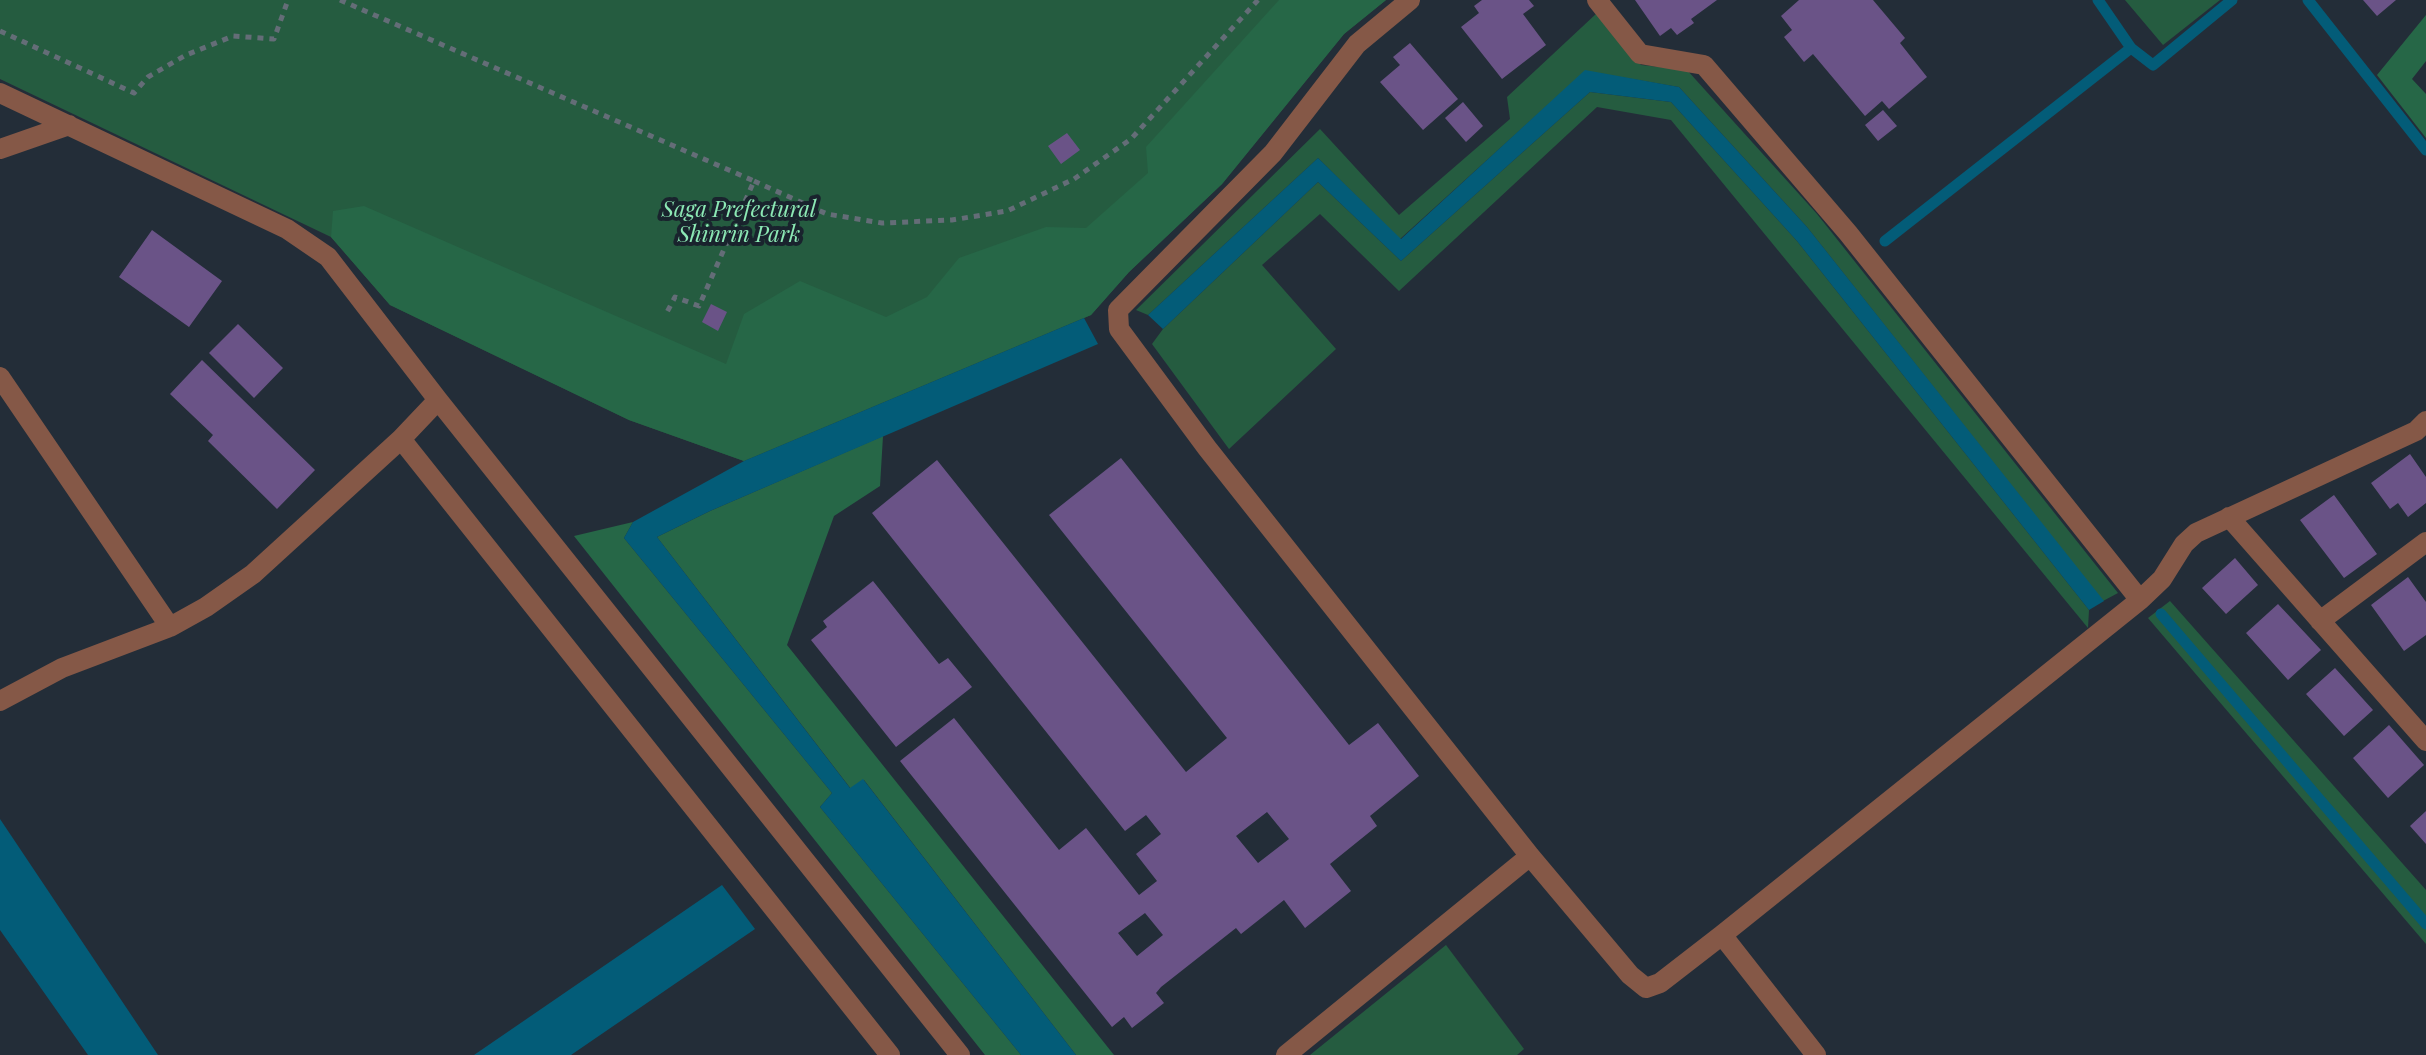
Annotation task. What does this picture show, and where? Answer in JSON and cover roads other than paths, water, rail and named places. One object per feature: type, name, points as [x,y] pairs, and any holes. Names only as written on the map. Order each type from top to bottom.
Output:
[{"type":"street","points":[[1410,0],[1357,44],[1273,153],[1118,310],[1119,329],[1207,448],[1530,856],[1630,975],[1646,988],[1660,983],[1722,935],[2140,600],[2162,579],[2184,544],[2196,533],[2416,431],[2426,421]]},
{"type":"street","points":[[1597,0],[1640,54],[1704,65],[1848,233],[2140,600]]},
{"type":"street","points":[[0,93],[287,229],[328,257],[438,400],[960,1055]]},
{"type":"street","points":[[0,149],[69,125]]},
{"type":"street","points":[[0,377],[170,627]]},
{"type":"street","points":[[0,701],[62,668],[170,627],[206,607],[253,574],[401,439],[438,400]]},
{"type":"street","points":[[401,439],[890,1055]]},
{"type":"street","points":[[2229,517],[2426,741]]},
{"type":"street","points":[[2320,621],[2426,542]]},
{"type":"street","points":[[1286,1055],[1530,856]]},
{"type":"street","points":[[1722,935],[1816,1055]]},
{"type":"water","points":[[1585,70],[1679,87],[1807,227],[2104,601],[2089,610],[1797,241],[1671,102],[1590,92],[1401,261],[1318,182],[1163,329],[1148,315],[1318,158],[1401,239]]},
{"type":"water","points":[[1084,318],[1098,344],[710,511],[657,537],[850,788],[863,779],[1076,1055],[1021,1055],[820,807],[832,793],[624,538],[633,522],[744,461]]},
{"type":"water","points":[[0,819],[158,1055],[88,1055],[0,930]]},
{"type":"water","points":[[722,885],[755,929],[571,1055],[474,1055]]},
{"type":"waterway","points":[[2098,0],[2131,48],[2153,65],[2232,0]]},
{"type":"waterway","points":[[2308,0],[2426,150]]},
{"type":"waterway","points":[[1885,241],[2131,48]]},
{"type":"waterway","points":[[2161,614],[2426,924]]},
{"type":"park label","name":"Saga Prefectural Shinrin Park","points":[[739,222]]}]
